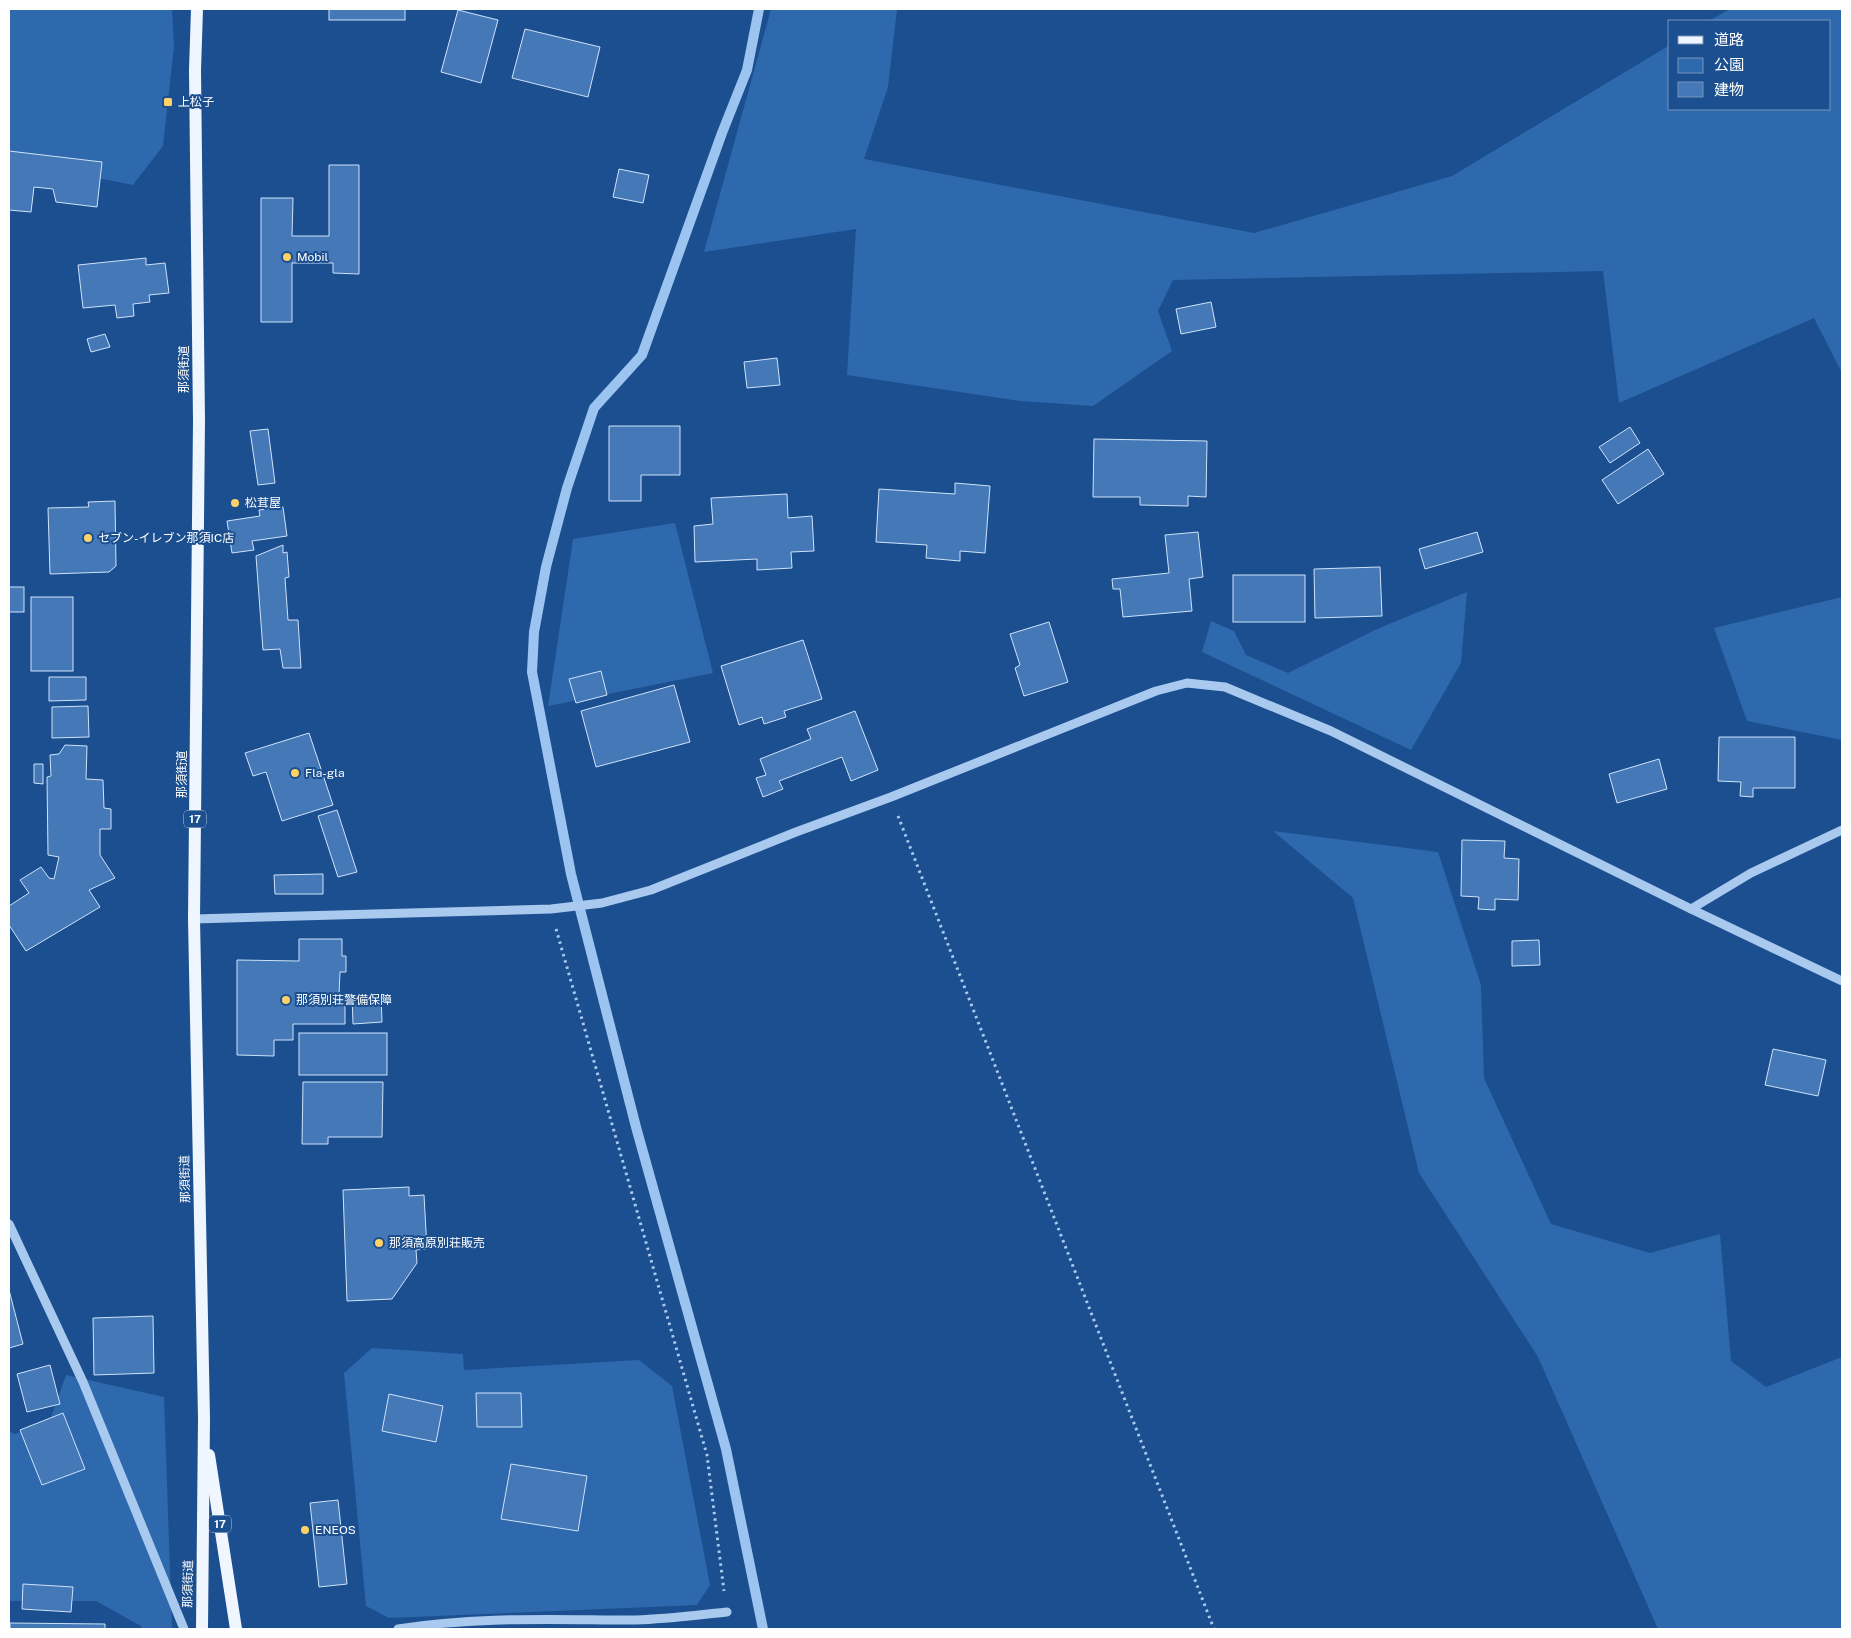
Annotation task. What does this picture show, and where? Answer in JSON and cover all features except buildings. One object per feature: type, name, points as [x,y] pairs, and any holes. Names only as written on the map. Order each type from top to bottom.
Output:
[{"type":"main road","name":"那須街道","points":[[197,9],[198,421],[194,919],[204,1418],[202,1629]]},
{"type":"main road","name":"17","points":[[204,1418],[236,1629]]},
{"type":"street","points":[[194,919],[562,909],[602,903],[651,890],[1156,692],[1187,683],[1225,687],[1331,731],[1691,909],[1842,981]]},
{"type":"street","points":[[1691,909],[1751,873],[1842,830]]},
{"type":"street","points":[[9,1224],[83,1382],[184,1629]]},
{"type":"street","points":[[398,1629],[422,1625],[527,1619],[638,1620],[727,1612]]},
{"type":"path","points":[[891,797],[1214,1629]]},
{"type":"path","points":[[551,909],[707,1455],[727,1612]]},
{"type":"green space","points":[[9,9],[172,9],[174,46],[163,146],[133,185],[9,160]]},
{"type":"green space","points":[[771,9],[897,9],[888,87],[864,159],[1254,233],[1452,176],[1668,46],[1668,110],[1831,110],[1831,20],[1711,20],[1730,9],[1842,9],[1842,373],[1814,318],[1619,403],[1603,271],[1173,280],[1158,311],[1172,351],[1093,406],[1020,401],[847,375],[856,229],[704,252]]},
{"type":"green space","points":[[675,523],[713,673],[548,706],[573,539]]},
{"type":"green space","points":[[1467,592],[1461,663],[1411,750],[1202,652],[1211,621],[1234,631],[1246,655],[1288,673],[1377,629]]},
{"type":"green space","points":[[1842,597],[1842,740],[1747,721],[1714,628]]},
{"type":"green space","points":[[1273,831],[1438,852],[1481,985],[1484,1078],[1551,1224],[1650,1253],[1720,1234],[1731,1361],[1766,1387],[1842,1357],[1842,1629],[1658,1629],[1538,1357],[1419,1173],[1353,898]]},
{"type":"green space","points":[[372,1348],[463,1354],[464,1370],[639,1360],[672,1386],[710,1585],[697,1605],[389,1618],[366,1606],[344,1373]]},
{"type":"green space","points":[[66,1375],[164,1397],[172,1629],[141,1629],[141,1626],[96,1601],[9,1601],[9,1431],[15,1434],[50,1420]]},
{"type":"waterway","points":[[759,9],[747,70],[722,133],[642,355],[594,408],[567,488],[546,567],[534,632],[532,672],[571,874],[636,1127],[726,1449],[763,1629]]},
{"type":"place","name":"上松子","points":[[168,102]]},
{"type":"place","name":"Mobil","points":[[287,257]]},
{"type":"place","name":"松茸屋","points":[[235,503]]},
{"type":"place","name":"セブン-イレブン那須IC店","points":[[88,538]]},
{"type":"place","name":"Fla-gla","points":[[295,773]]},
{"type":"place","name":"那須別荘警備保障","points":[[286,1000]]},
{"type":"place","name":"那須高原別荘販売","points":[[379,1243]]},
{"type":"place","name":"ENEOS","points":[[305,1530]]}]
